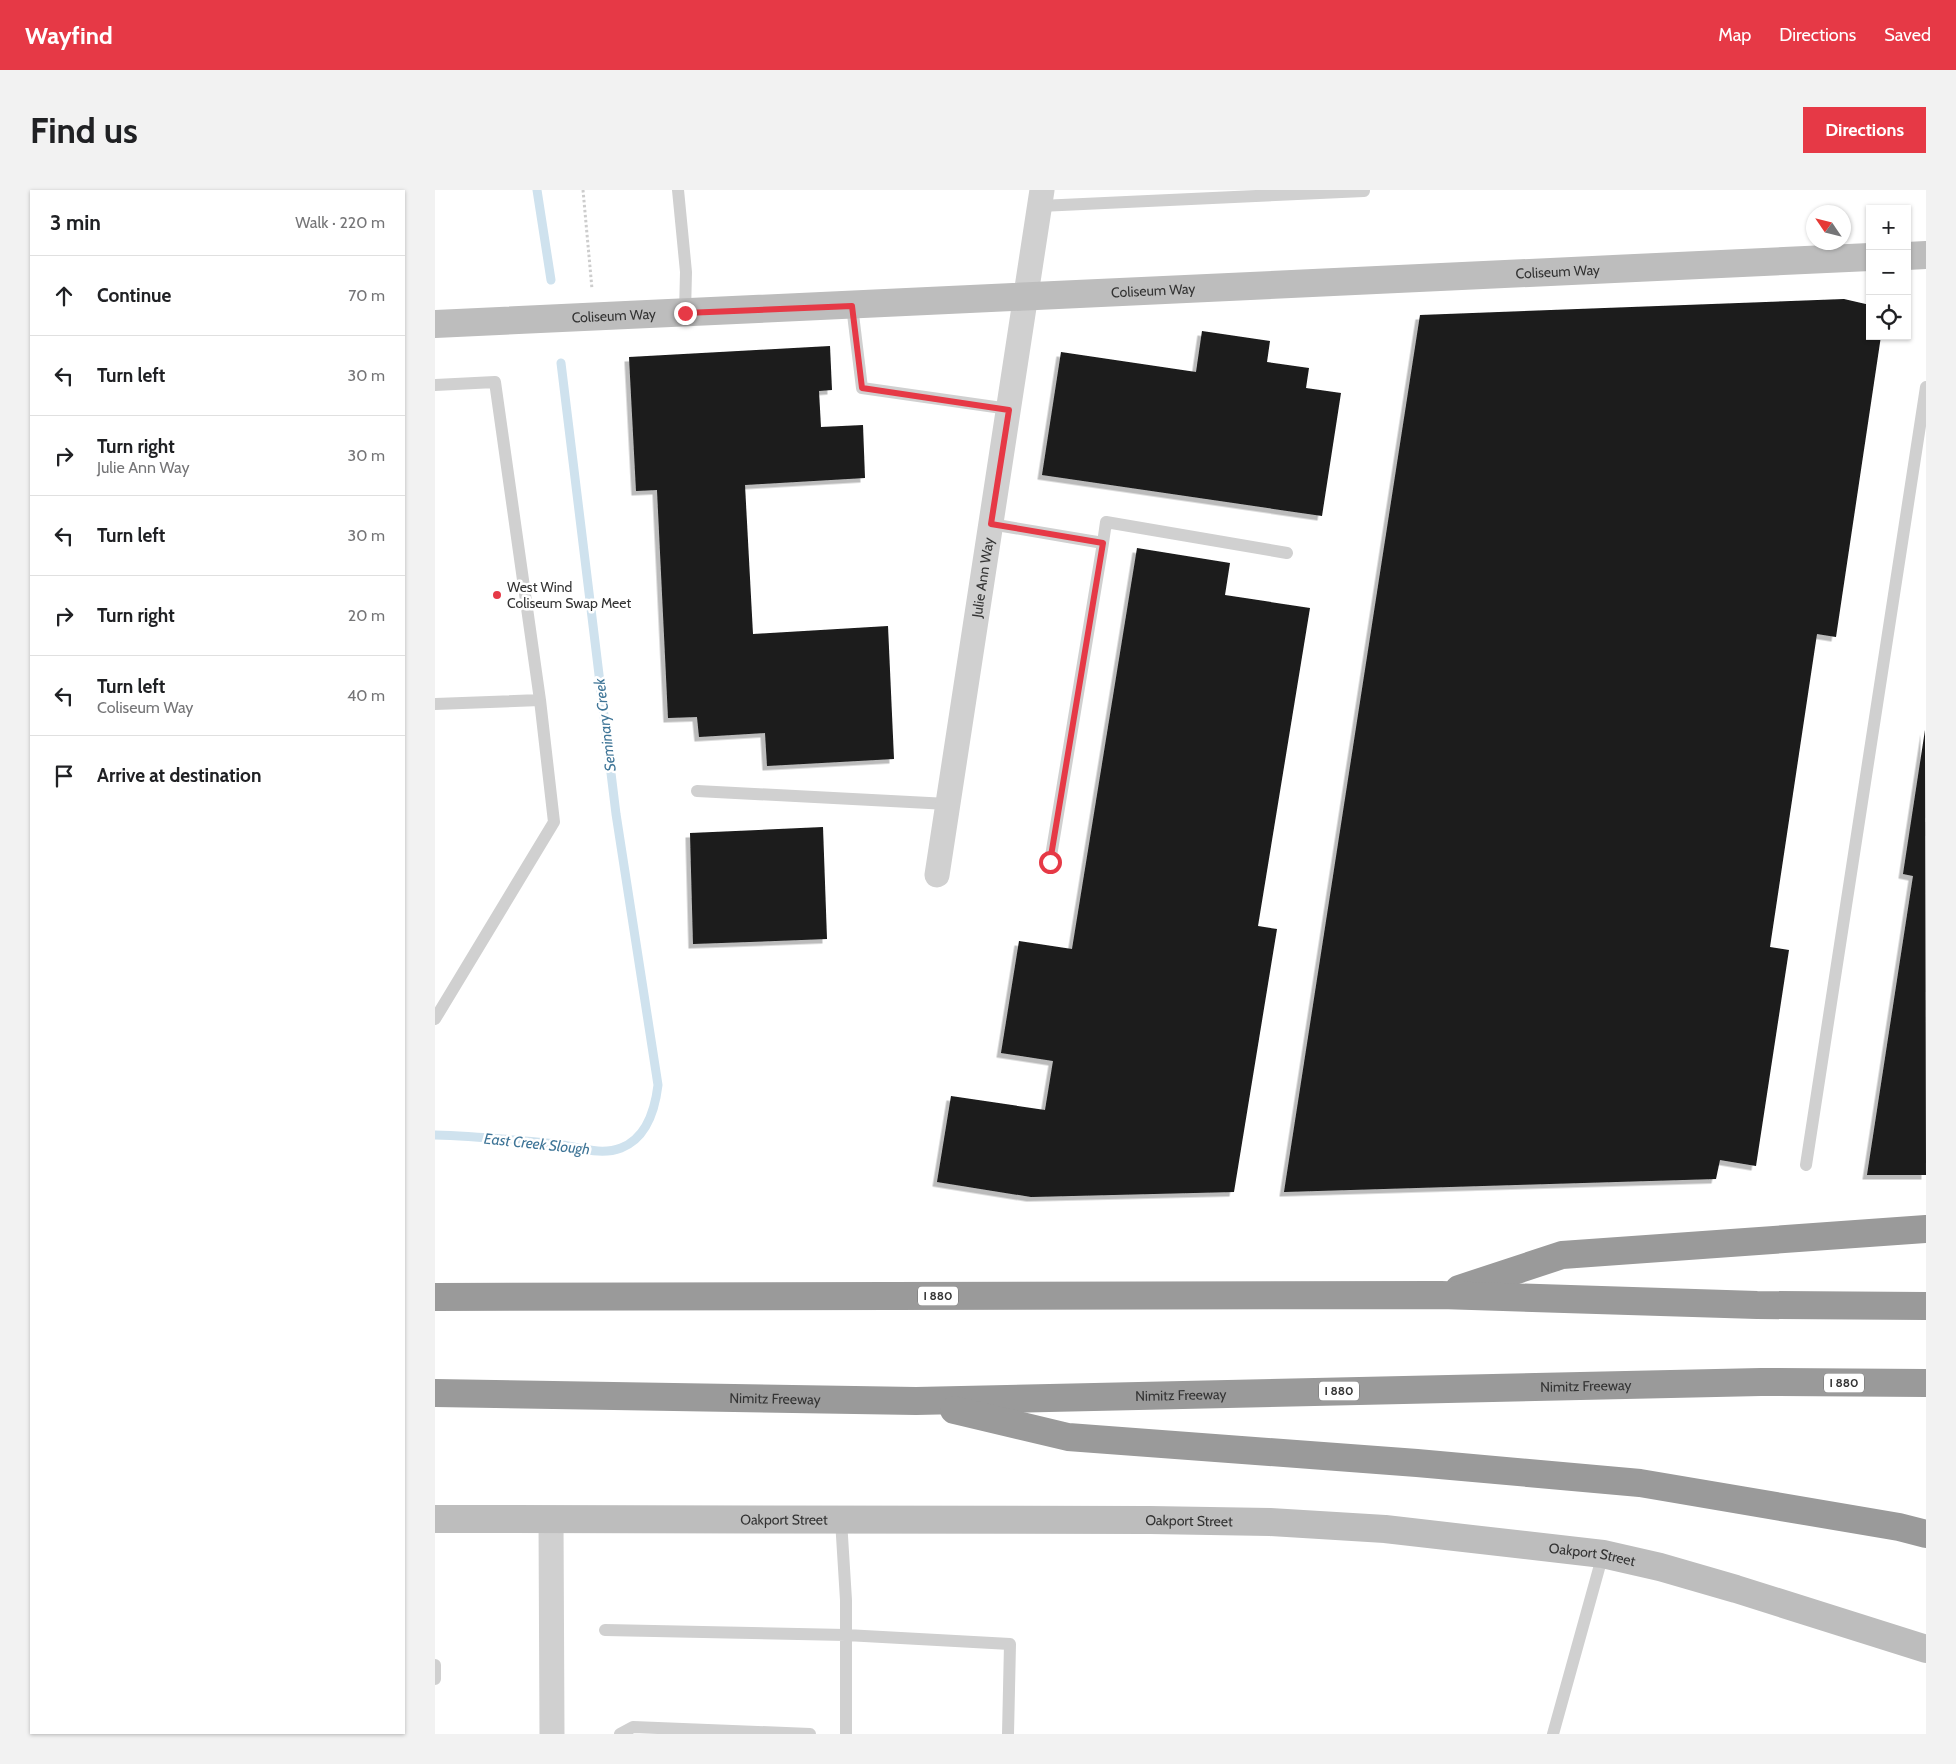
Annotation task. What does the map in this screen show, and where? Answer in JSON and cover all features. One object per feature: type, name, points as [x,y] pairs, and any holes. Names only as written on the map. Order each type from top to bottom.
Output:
[{"type":"highway","points":[[1441,1295],[1562,1255],[1926,1229]]},
{"type":"highway","name":"I 880","points":[[435,1297],[1441,1295],[1757,1305],[1926,1306]]},
{"type":"highway","name":"Nimitz Freeway","points":[[435,1393],[916,1400],[1751,1382],[1926,1383]]},
{"type":"highway","points":[[916,1400],[1068,1436],[1417,1463],[1640,1483],[1899,1527],[1926,1534]]},
{"type":"main road","points":[[1911,256],[1926,255]]},
{"type":"main road","name":"Coliseum Way","points":[[435,324],[1866,258]]},
{"type":"main road","name":"Oakport Street","points":[[435,1519],[1270,1522],[1385,1529],[1603,1554],[1660,1567],[1736,1589],[1926,1649]]},
{"type":"street","name":"Julie Ann Way","points":[[937,875],[1041,198]]},
{"type":"street","points":[[551,1519],[552,1734]]},
{"type":"lane","points":[[678,190],[686,272],[685,313]]},
{"type":"lane","points":[[1041,198],[1364,191]]},
{"type":"lane","points":[[852,306],[862,388],[1009,410]]},
{"type":"lane","points":[[435,385],[495,382],[541,700],[554,822],[435,1019]]},
{"type":"lane","points":[[1805,1165],[1926,387]]},
{"type":"lane","points":[[1050,862],[1106,522],[1287,553]]},
{"type":"lane","points":[[991,524],[1103,543]]},
{"type":"lane","points":[[435,704],[541,700]]},
{"type":"lane","points":[[697,791],[948,804]]},
{"type":"lane","points":[[841,1520],[846,1635],[846,1734]]},
{"type":"lane","points":[[1553,1734],[1603,1554]]},
{"type":"lane","points":[[605,1630],[846,1635],[1010,1644],[1008,1734]]},
{"type":"lane","points":[[435,1665],[435,1679]]},
{"type":"lane","points":[[621,1734],[633,1726],[810,1734]]},
{"type":"path","points":[[583,190],[594,317]]},
{"type":"building","points":[[1844,299],[1866,304],[1866,340],[1880,340],[1836,637],[1817,634],[1770,947],[1789,950],[1756,1166],[1720,1160],[1716,1179],[1284,1192],[1420,315]]},
{"type":"building","points":[[1202,331],[1270,341],[1267,362],[1309,368],[1306,388],[1341,393],[1322,516],[1042,475],[1061,352],[1196,372]]},
{"type":"building","points":[[830,346],[832,390],[819,391],[821,427],[863,425],[865,478],[745,485],[753,634],[888,626],[894,759],[767,766],[765,733],[699,737],[697,717],[668,718],[657,490],[636,491],[629,357]]},
{"type":"building","points":[[1137,548],[1230,563],[1225,595],[1310,608],[1258,926],[1277,929],[1234,1192],[1031,1197],[937,1182],[951,1096],[1045,1110],[1053,1061],[1001,1053],[1019,941],[1072,949]]},
{"type":"building","points":[[1925,730],[1926,1175],[1867,1175],[1913,876],[1903,874]]},
{"type":"building","points":[[823,827],[827,939],[693,944],[690,833]]},
{"type":"waterway","name":"Seminary Creek","points":[[537,190],[551,280]]},
{"type":"waterway","name":"Seminary Creek","points":[[435,1135],[557,1144],[597,1151],[613,1150],[630,1143],[643,1130],[652,1113],[657,1094],[658,1085],[616,814],[561,363]]},
{"type":"place","name":"West Wind Coliseum Swap Meet","points":[[497,595]]},
{"type":"route","points":[[685,313],[852,306],[862,388],[1009,410],[991,524],[1103,543],[1050,862]]},
{"type":"water label","name":"East Creek Slough","points":[[537,1144]]}]
